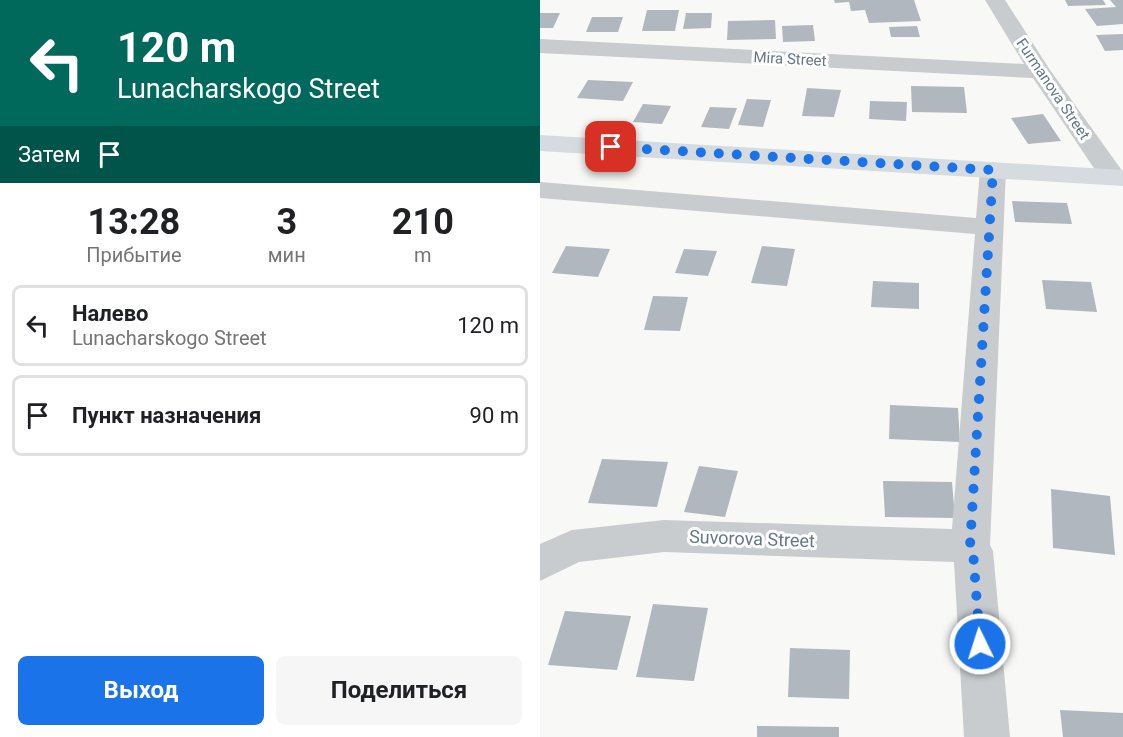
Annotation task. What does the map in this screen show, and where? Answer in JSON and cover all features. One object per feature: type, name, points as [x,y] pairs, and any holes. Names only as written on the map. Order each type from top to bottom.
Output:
[{"type":"main road","points":[[540,143],[1118,178]]},
{"type":"street","name":"Furmanova Street","points":[[995,0],[1040,72],[1118,178]]},
{"type":"street","name":"Mira Street","points":[[540,46],[1040,72]]},
{"type":"street","points":[[987,737],[973,551],[970,546],[993,170]]},
{"type":"street","points":[[540,190],[988,227]]},
{"type":"street","name":"Suvorova Street","points":[[540,564],[572,546],[664,536],[970,546]]},
{"type":"building","points":[[834,0],[914,0],[921,21],[869,23],[865,10],[851,11],[849,2],[835,3]]},
{"type":"building","points":[[1065,0],[1103,0],[1106,5],[1068,6]]},
{"type":"building","points":[[1110,0],[1123,0],[1123,24],[1097,26],[1085,9],[1116,7]]},
{"type":"building","points":[[647,10],[679,10],[675,31],[642,31]]},
{"type":"building","points":[[540,13],[560,13],[553,28],[540,28]]},
{"type":"building","points":[[686,13],[712,13],[711,28],[683,29]]},
{"type":"building","points":[[592,17],[623,17],[618,32],[586,32]]},
{"type":"building","points":[[775,20],[776,39],[727,40],[728,21]]},
{"type":"building","points":[[813,25],[815,41],[783,42],[782,26]]},
{"type":"building","points":[[917,26],[920,37],[891,37],[889,27]]},
{"type":"building","points":[[1123,34],[1123,50],[1105,51],[1096,35]]},
{"type":"building","points":[[588,80],[633,82],[623,101],[577,98]]},
{"type":"building","points":[[911,86],[964,87],[967,113],[912,112]]},
{"type":"building","points":[[807,88],[841,90],[834,117],[802,116]]},
{"type":"building","points":[[747,99],[771,100],[763,127],[738,125]]},
{"type":"building","points":[[870,101],[907,102],[906,121],[869,119]]},
{"type":"building","points":[[643,104],[671,106],[662,124],[633,122]]},
{"type":"building","points":[[710,107],[737,108],[729,129],[701,127]]},
{"type":"building","points":[[1043,114],[1061,141],[1028,144],[1011,118]]},
{"type":"building","points":[[1012,201],[1067,203],[1072,224],[1015,222]]},
{"type":"building","points":[[566,246],[610,249],[598,277],[552,273]]},
{"type":"building","points":[[762,246],[795,249],[787,286],[751,283]]},
{"type":"building","points":[[684,249],[717,251],[708,276],[675,273]]},
{"type":"building","points":[[1042,280],[1091,282],[1097,312],[1046,309]]},
{"type":"building","points":[[873,281],[919,283],[919,309],[871,307]]},
{"type":"building","points":[[653,296],[688,297],[680,331],[644,330]]},
{"type":"building","points":[[890,405],[958,408],[960,442],[889,439]]},
{"type":"building","points":[[602,459],[668,462],[657,507],[588,503]]},
{"type":"building","points":[[699,466],[738,471],[725,517],[684,512]]},
{"type":"building","points":[[883,481],[952,482],[955,518],[885,517]]},
{"type":"building","points":[[1051,489],[1110,496],[1115,555],[1053,548]]},
{"type":"building","points":[[653,604],[708,608],[694,681],[636,677]]},
{"type":"building","points":[[565,611],[631,616],[617,670],[548,665]]},
{"type":"building","points":[[790,648],[850,650],[849,699],[788,697]]},
{"type":"building","points":[[1060,710],[1123,713],[1123,737],[1063,737]]},
{"type":"building","points":[[757,726],[839,727],[839,737],[757,737]]},
{"type":"route","points":[[611,147],[993,170],[970,546],[973,551],[980,644]]}]
